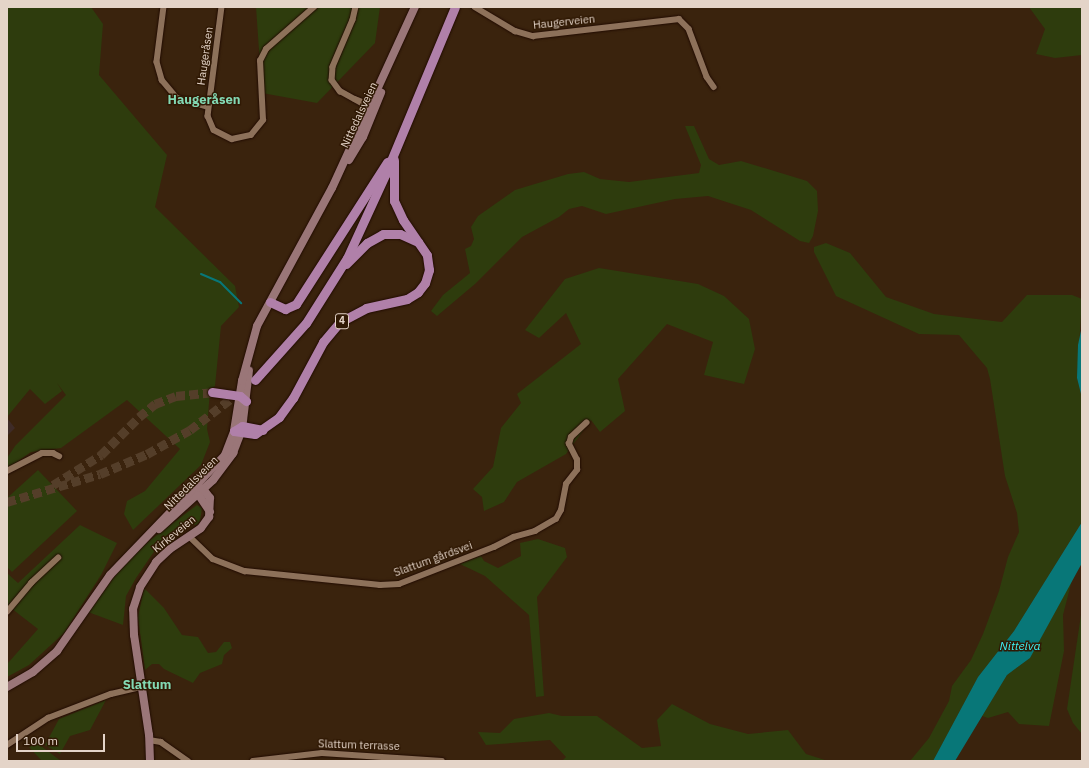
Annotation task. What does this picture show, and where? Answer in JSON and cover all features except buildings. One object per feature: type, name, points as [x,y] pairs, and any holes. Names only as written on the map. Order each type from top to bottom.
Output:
[{"type":"highway","name":"4","points":[[255,380],[306,323],[342,268],[395,153],[455,7]]},
{"type":"highway","name":"4","points":[[239,430],[262,430],[290,404],[320,346],[340,322],[366,308],[407,299],[421,289],[427,279],[429,266],[427,255],[421,244],[403,220],[396,205],[393,189],[395,153]]},
{"type":"highway","name":"4","points":[[270,302],[285,309],[293,306],[299,301],[375,178],[395,153]]},
{"type":"highway","name":"4","points":[[342,268],[367,243],[383,234],[404,234],[421,244]]},
{"type":"highway","points":[[212,392],[243,398]]},
{"type":"main road","name":"Nittedalsveien","points":[[7,687],[39,668],[57,651],[110,575],[144,540],[199,490],[221,460],[239,430],[249,360],[255,332],[341,170],[372,107],[415,7]]},
{"type":"main road","name":"Kirkeveien","points":[[150,761],[149,740],[133,626],[136,597],[159,559],[204,524],[210,512],[199,490]]},
{"type":"street","points":[[164,7],[157,62],[162,80],[177,98],[208,108]]},
{"type":"street","name":"Haugeråsen","points":[[222,7],[208,108],[210,124],[226,137],[245,138],[256,131],[260,126],[264,112],[260,68],[262,55],[271,43],[314,7]]},
{"type":"street","points":[[356,7],[356,15],[332,73],[337,89],[355,100],[372,107]]},
{"type":"street","name":"Haugerveien","points":[[475,7],[514,31],[533,36],[680,19],[689,29],[707,77],[714,87]]},
{"type":"street","name":"Slattum gårdsvei","points":[[189,536],[213,559],[245,572],[380,585],[399,584],[488,550],[514,537],[535,531],[556,519],[561,510],[566,484],[577,470],[577,460],[570,444],[571,437],[586,423]]},
{"type":"street","points":[[7,471],[42,453],[53,453],[59,456]]},
{"type":"street","points":[[7,612],[31,583],[58,558]]},
{"type":"street","points":[[7,744],[48,718],[110,694],[141,687]]},
{"type":"street","points":[[149,740],[161,742],[188,761]]},
{"type":"street","name":"Slattum terrasse","points":[[252,761],[322,753],[442,761]]},
{"type":"shaded area","points":[[7,418],[15,428],[7,436]]},
{"type":"green space","points":[[7,7],[91,7],[103,24],[99,75],[167,155],[155,207],[235,286],[239,307],[221,326],[215,386],[210,390],[207,429],[210,442],[201,465],[133,530],[124,514],[127,501],[145,491],[180,449],[127,400],[61,448],[31,452],[7,469],[7,458],[15,446],[66,395],[57,383],[62,391],[45,404],[30,389],[7,417]]},
{"type":"green space","points":[[256,7],[380,7],[375,43],[317,103],[262,93]]},
{"type":"green space","points":[[1029,7],[1082,7],[1082,55],[1055,58],[1036,54],[1045,29]]},
{"type":"green space","points":[[685,126],[694,126],[709,159],[719,165],[741,161],[807,181],[817,191],[818,211],[813,236],[809,243],[800,241],[751,210],[708,196],[675,199],[606,214],[582,206],[569,209],[559,217],[522,237],[475,284],[437,316],[431,311],[443,295],[470,273],[465,249],[471,246],[474,239],[471,227],[478,216],[515,190],[568,174],[584,172],[600,179],[629,182],[699,173],[701,165]]},
{"type":"green space","points":[[826,243],[850,253],[886,297],[934,314],[1002,322],[1027,295],[1072,295],[1082,299],[1077,378],[1082,398],[1082,522],[1014,631],[978,677],[933,761],[910,761],[929,738],[949,701],[952,686],[971,660],[983,634],[999,591],[1008,557],[1019,532],[1017,513],[1005,476],[990,379],[987,368],[959,335],[919,334],[836,296],[814,252],[814,247]]},
{"type":"green space","points":[[599,268],[698,284],[724,296],[749,319],[755,349],[744,384],[704,375],[713,342],[667,324],[618,379],[625,411],[600,432],[591,420],[566,454],[517,482],[504,502],[484,511],[482,497],[473,489],[493,467],[501,428],[521,403],[517,394],[581,344],[566,313],[539,338],[525,330],[565,279]]},
{"type":"green space","points":[[38,470],[77,511],[12,572],[7,567],[7,498]]},
{"type":"green space","points":[[197,505],[202,508],[200,521],[196,525],[187,523],[164,537],[136,578],[126,596],[123,625],[88,612],[121,568],[149,541]]},
{"type":"green space","points":[[80,525],[117,543],[101,575],[64,633],[29,665],[7,677],[7,661],[8,663],[38,629],[7,605],[7,573],[18,583]]},
{"type":"green space","points":[[538,539],[565,548],[567,557],[537,597],[544,696],[536,697],[529,615],[485,576],[460,564],[481,556],[484,561],[498,568],[521,556],[520,543]]},
{"type":"green space","points":[[1073,576],[1063,615],[1064,651],[1049,726],[1019,724],[1008,712],[988,718],[982,716],[1007,675],[1030,658]]},
{"type":"green space","points":[[144,588],[164,608],[182,635],[198,637],[208,653],[216,652],[224,642],[230,642],[232,648],[224,655],[222,664],[200,673],[193,683],[164,669],[159,664],[152,664],[145,670],[138,617]]},
{"type":"green space","points":[[1082,608],[1082,734],[1073,723],[1067,709]]},
{"type":"green space","points":[[106,700],[90,730],[70,736],[60,754],[45,745],[59,719]]},
{"type":"green space","points":[[672,704],[710,724],[748,734],[788,730],[806,754],[828,761],[562,761],[566,757],[550,740],[486,745],[478,732],[500,733],[514,719],[549,713],[562,716],[597,716],[642,748],[661,746],[657,720]]},
{"type":"green space","points":[[37,743],[61,761],[42,761],[29,747]]},
{"type":"water","points":[[1082,326],[1082,398],[1077,378],[1078,345]]},
{"type":"water","name":"Nittelva","points":[[1082,522],[1082,563],[1030,658],[1007,675],[955,761],[933,761],[978,677],[1014,631]]},
{"type":"waterway","points":[[201,274],[220,282],[241,303]]},
{"type":"tunnel","points":[[7,502],[100,474],[147,454],[190,430],[241,391]]},
{"type":"tunnel","points":[[53,485],[101,455],[139,417],[155,404],[176,396],[212,392]]},
{"type":"district","name":"Haugeråsen","points":[[204,100]]},
{"type":"district","name":"Slattum","points":[[147,685]]}]
